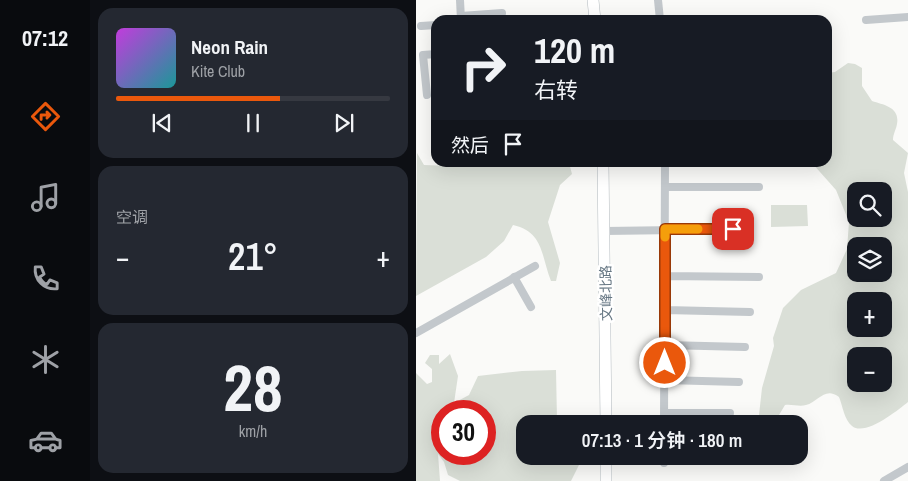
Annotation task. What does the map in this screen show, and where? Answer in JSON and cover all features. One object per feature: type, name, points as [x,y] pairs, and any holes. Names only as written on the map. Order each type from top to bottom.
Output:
[{"type":"street","points":[[460,0],[461,15]]},
{"type":"street","points":[[593,0],[594,15]]},
{"type":"street","points":[[658,0],[660,15]]},
{"type":"street","points":[[486,15],[502,13]]},
{"type":"street","points":[[866,20],[908,17]]},
{"type":"street","points":[[421,26],[431,25]]},
{"type":"street","points":[[427,95],[423,55],[431,54]]},
{"type":"street","name":"文峰北路","points":[[603,167],[606,415]]},
{"type":"street","points":[[665,167],[664,413],[730,413]]},
{"type":"street","points":[[665,187],[759,186]]},
{"type":"street","points":[[605,231],[750,229]]},
{"type":"street","points":[[416,333],[535,266]]},
{"type":"street","points":[[665,276],[759,277]]},
{"type":"street","points":[[514,277],[531,307]]},
{"type":"street","points":[[665,310],[750,312]]},
{"type":"street","points":[[665,345],[746,348]]},
{"type":"street","points":[[665,380],[739,382]]},
{"type":"street","points":[[606,465],[606,481]]},
{"type":"street","points":[[884,481],[908,466]]},
{"type":"shaded area","points":[[848,63],[855,64],[862,68],[862,86],[872,101],[894,110],[897,124],[893,140],[908,153],[904,173],[908,192],[908,402],[881,421],[865,428],[852,426],[847,420],[839,397],[830,393],[806,405],[785,405],[779,415],[759,415],[762,388],[774,346],[773,338],[783,308],[801,290],[836,273],[847,249],[847,282],[892,282],[892,237],[848,237],[849,227],[892,227],[892,182],[847,182],[847,217],[836,190],[816,167],[832,167],[832,72]]},
{"type":"shaded area","points":[[417,153],[424,165],[431,165],[431,167],[570,167],[572,174],[560,185],[548,222],[560,263],[556,281],[551,281],[543,254],[536,239],[523,228],[513,225],[504,241],[486,257],[416,296]]},
{"type":"shaded area","points":[[771,205],[807,205],[808,226],[771,227]]},
{"type":"shaded area","points":[[450,354],[458,376],[454,400],[431,400],[431,465],[439,465],[440,481],[416,481],[416,373],[427,384],[432,382],[432,369],[425,363],[430,355],[439,355],[439,364]]},
{"type":"shaded area","points":[[556,370],[557,415],[516,415],[516,465],[579,465],[571,481],[460,481],[448,475],[445,465],[496,465],[496,400],[460,400],[469,395],[478,376],[522,371]]},
{"type":"slow traffic","points":[[665,237],[665,229],[698,229]]},
{"type":"route","points":[[665,363],[665,229],[733,229]]}]
